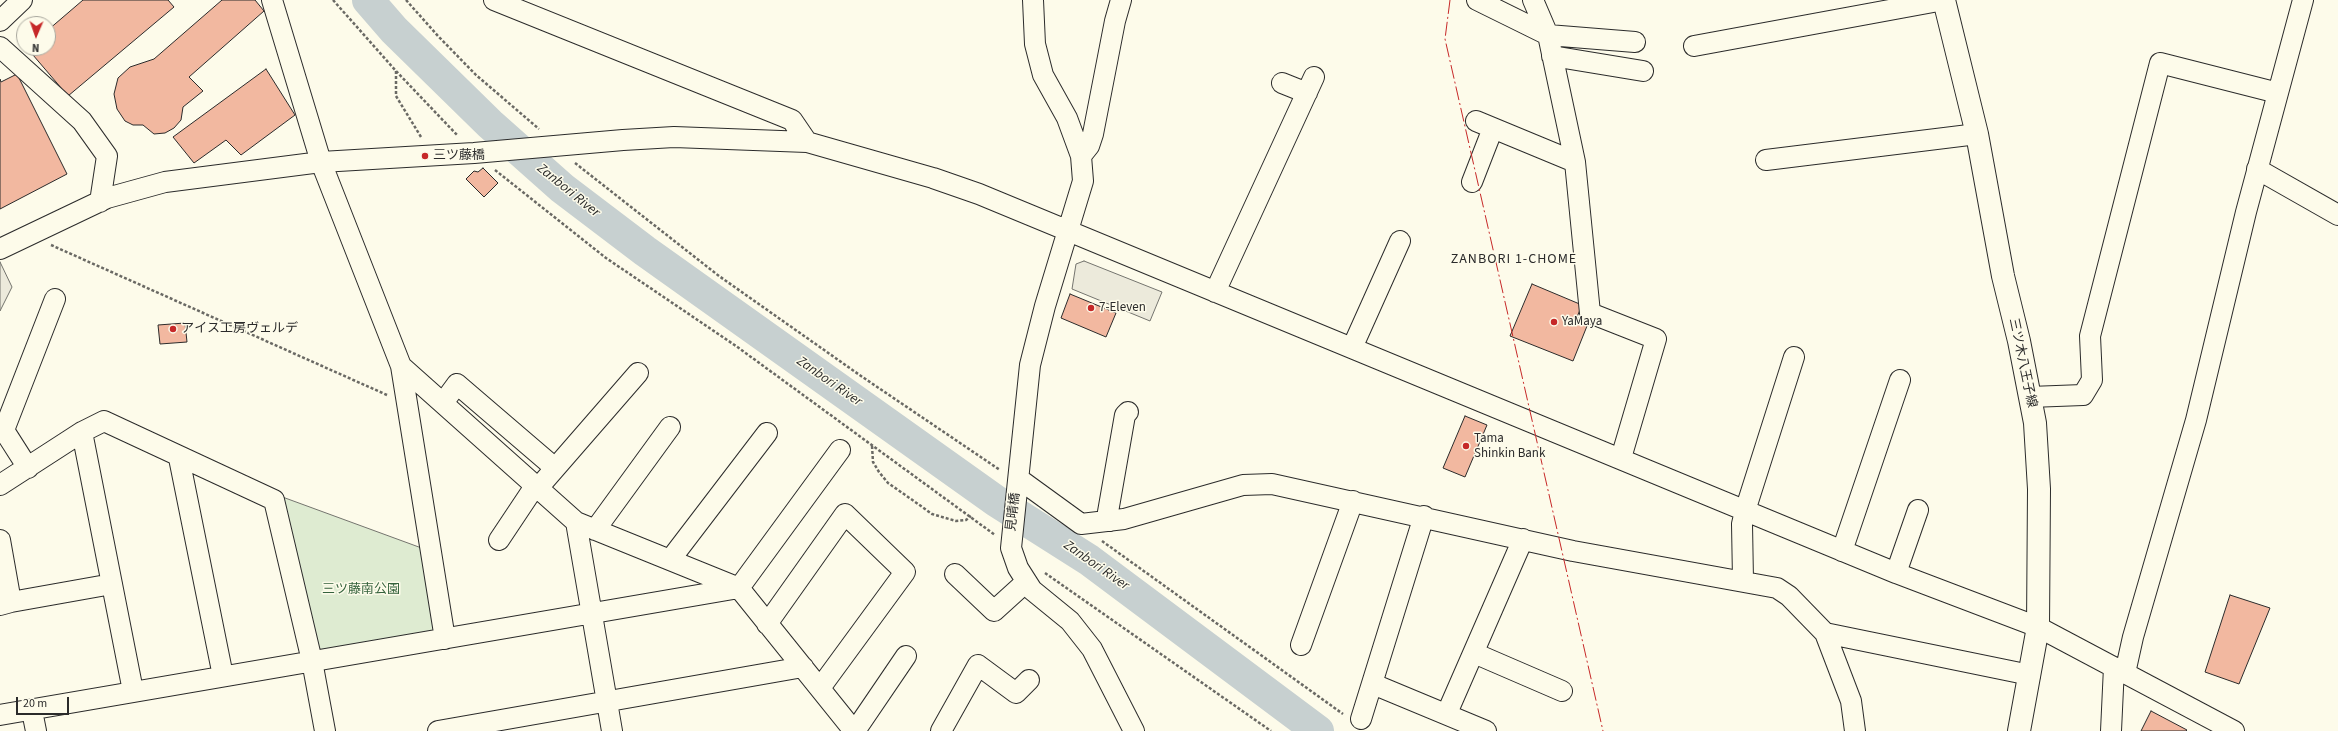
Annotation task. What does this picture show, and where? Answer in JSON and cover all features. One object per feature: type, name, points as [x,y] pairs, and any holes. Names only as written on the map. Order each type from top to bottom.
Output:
[{"type":"main road","name":"三ツ木八王子線","points":[[1944,0],[1977,134],[2003,276],[2035,423],[2039,489],[2038,627],[2019,731]]},
{"type":"street","points":[[0,21],[22,0]]},
{"type":"street","points":[[272,0],[321,162],[401,366],[445,639]]},
{"type":"street","points":[[494,0],[792,120],[807,142]]},
{"type":"street","name":"見晴橋","points":[[1033,0],[1035,44],[1043,75],[1067,118],[1081,156],[1083,181],[1044,306],[1030,365],[1013,478],[1011,540],[1018,568],[1033,576]]},
{"type":"street","points":[[1081,156],[1089,146],[1093,134],[1115,21],[1121,0]]},
{"type":"street","points":[[1477,0],[1548,35],[1635,42]]},
{"type":"street","points":[[1533,0],[1548,35],[1575,162],[1590,313],[1656,339],[1621,458]]},
{"type":"street","points":[[1694,46],[1944,0]]},
{"type":"street","points":[[2111,731],[2119,670],[2133,637],[2196,420],[2257,169],[2302,0]]},
{"type":"street","points":[[0,47],[82,121],[107,156],[100,202]]},
{"type":"street","points":[[1552,56],[1643,71]]},
{"type":"street","points":[[2030,397],[2083,395],[2092,380],[2090,336],[2160,63],[2278,93]]},
{"type":"street","points":[[1215,292],[1310,85],[1282,83]]},
{"type":"street","points":[[1472,182],[1485,125],[1575,162]]},
{"type":"street","points":[[1766,160],[1977,134]]},
{"type":"street","points":[[0,249],[100,202],[165,182],[321,162],[432,156],[674,137],[807,142],[933,178],[1068,231],[1621,458],[1842,551],[2038,627],[2234,731]]},
{"type":"street","points":[[2257,169],[2338,215]]},
{"type":"street","points":[[1352,348],[1400,241]]},
{"type":"street","points":[[28,468],[2,427],[55,299]]},
{"type":"street","points":[[1743,580],[1742,524],[1794,357]]},
{"type":"street","points":[[401,366],[576,522],[739,588],[855,731],[906,656]]},
{"type":"street","points":[[499,540],[537,487],[638,373]]},
{"type":"street","points":[[1842,551],[1900,380]]},
{"type":"street","points":[[443,403],[457,384],[555,468]]},
{"type":"street","points":[[1117,520],[1108,512],[1125,415],[1128,412]]},
{"type":"street","points":[[0,485],[82,432],[104,421],[179,458],[274,500],[312,661],[325,731]]},
{"type":"street","points":[[595,530],[670,427]]},
{"type":"street","points":[[82,432],[133,691]]},
{"type":"street","points":[[670,560],[768,433]]},
{"type":"street","points":[[0,715],[32,711],[133,691],[739,588],[840,450]]},
{"type":"street","points":[[179,458],[223,676]]},
{"type":"street","points":[[1013,478],[1081,524],[1117,520],[1243,485],[1272,484],[1424,516],[1645,566],[1743,580],[1777,588],[1789,596],[1824,633],[1851,701],[1855,731]]},
{"type":"street","points":[[1301,645],[1353,501]]},
{"type":"street","points":[[1896,573],[1918,510]]},
{"type":"street","points":[[768,624],[845,514],[905,572],[820,688]]},
{"type":"street","points":[[1352,717],[1373,684],[1424,516]]},
{"type":"street","points":[[576,522],[612,731]]},
{"type":"street","points":[[1447,713],[1523,539]]},
{"type":"street","points":[[0,540],[6,604],[112,584]]},
{"type":"street","points":[[955,574],[994,611],[1033,576]]},
{"type":"street","points":[[1033,576],[1032,590],[1070,621],[1092,649],[1134,731]]},
{"type":"street","points":[[1824,633],[2030,675]]},
{"type":"street","points":[[1474,653],[1562,691]]},
{"type":"street","points":[[941,731],[978,665],[1016,693],[1029,680]]},
{"type":"street","points":[[438,731],[803,667]]},
{"type":"street","points":[[1373,684],[1447,713],[1486,731]]},
{"type":"street","points":[[32,711],[36,731]]},
{"type":"path","points":[[334,0],[396,71],[454,132]]},
{"type":"path","points":[[406,0],[476,75],[534,124]]},
{"type":"path","points":[[396,71],[396,96],[432,156]]},
{"type":"path","points":[[577,165],[719,276],[861,376],[1013,478]]},
{"type":"path","points":[[496,171],[606,258],[736,346],[991,532]]},
{"type":"path","points":[[47,226],[50,245],[407,404]]},
{"type":"path","points":[[872,446],[873,462],[888,483],[932,514],[956,520],[966,520],[971,516]]},
{"type":"path","points":[[1081,524],[1100,540],[1352,717]]},
{"type":"path","points":[[1033,576],[1271,731]]},
{"type":"green space","name":"三ツ藤南公園","points":[[277,495],[427,550],[441,637],[315,657]]},
{"type":"shaded area","points":[[1084,261],[1162,292],[1150,321],[1072,289],[1076,264]]},
{"type":"shaded area","points":[[0,262],[12,287],[0,311]]},
{"type":"building","points":[[83,0],[168,0],[174,7],[68,96],[34,56],[56,56],[56,23]]},
{"type":"building","points":[[222,0],[255,0],[264,11],[189,77],[203,91],[183,107],[181,120],[174,128],[165,133],[154,134],[143,125],[133,125],[125,121],[117,109],[114,94],[118,78],[130,67],[154,59]]},
{"type":"building","points":[[266,69],[295,115],[241,155],[226,140],[194,163],[173,137]]},
{"type":"building","points":[[17,74],[67,174],[0,209],[0,79],[1,82]]},
{"type":"building","points":[[483,168],[498,183],[484,197],[466,179],[474,171],[478,172]]},
{"type":"building","points":[[1532,284],[1582,305],[1577,317],[1589,321],[1573,361],[1510,336]]},
{"type":"building","points":[[1070,294],[1116,313],[1106,337],[1061,318]]},
{"type":"building","points":[[185,323],[187,342],[160,344],[158,325]]},
{"type":"building","points":[[1465,416],[1487,425],[1465,477],[1443,468]]},
{"type":"building","points":[[2230,595],[2270,608],[2239,684],[2205,672]]},
{"type":"building","points":[[2151,711],[2187,730],[2141,731]]},
{"type":"waterway","name":"Zanbori River","points":[[368,0],[394,30],[490,124],[562,188],[645,251],[996,501],[1089,560],[1318,731]]},
{"type":"power","points":[[1450,0],[1445,39],[1603,731]]},
{"type":"place","name":"三ツ藤橋","points":[[425,156]]},
{"type":"place","name":"7-Eleven","points":[[1091,308]]},
{"type":"place","name":"YaMaya","points":[[1554,322]]},
{"type":"place","name":"アイス工房ヴェルデ","points":[[173,329]]},
{"type":"place","name":"Tama Shinkin Bank","points":[[1466,446]]},
{"type":"district","name":"ZANBORI 1-CHOME","points":[[1514,260]]}]
